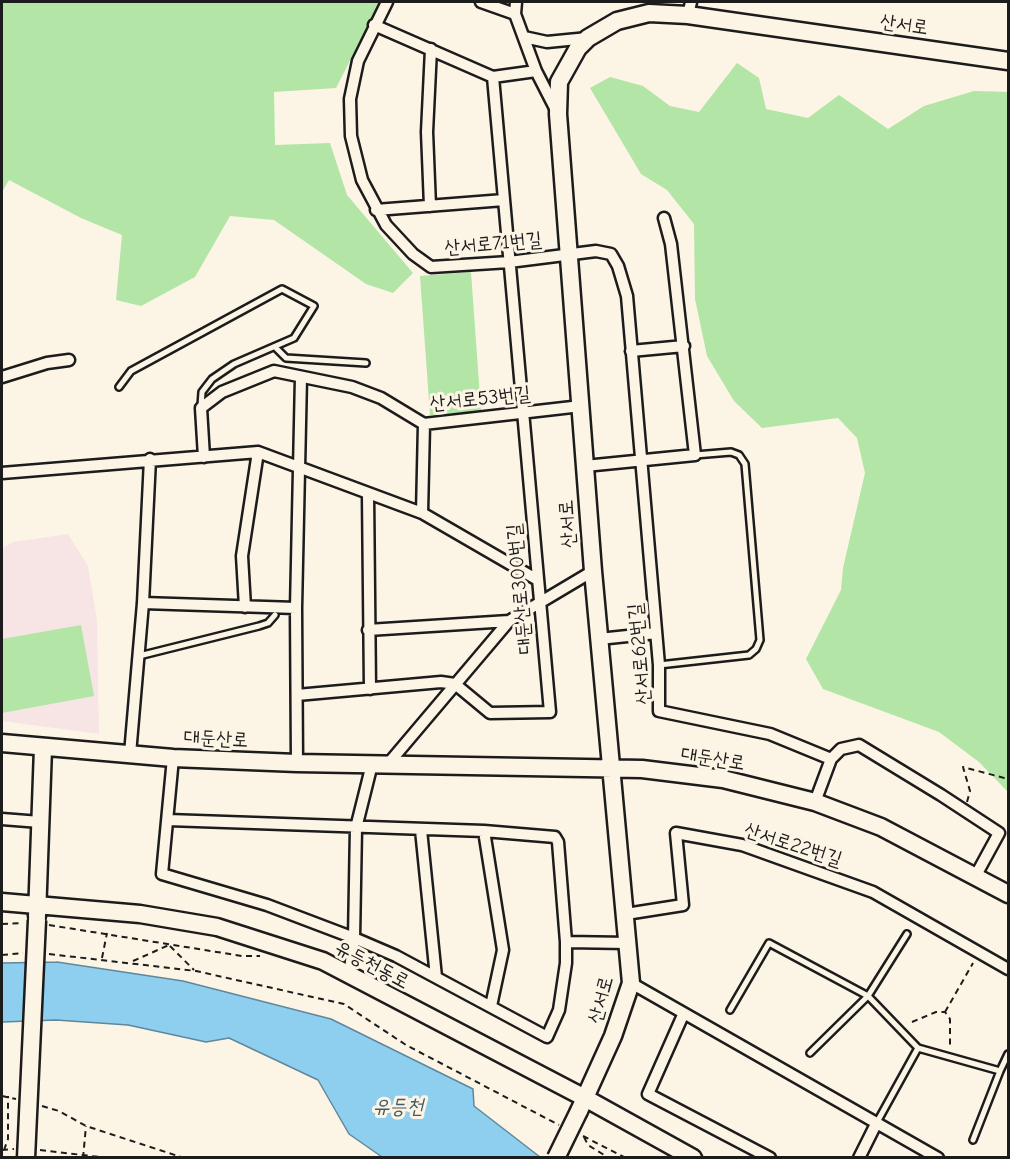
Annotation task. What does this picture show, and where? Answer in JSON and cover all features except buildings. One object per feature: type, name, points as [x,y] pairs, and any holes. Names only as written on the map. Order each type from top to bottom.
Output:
[{"type":"main road","name":"산서로","points":[[556,1158],[613,1036],[631,983],[593,571],[558,114],[559,82],[578,48],[588,38],[617,21],[649,13],[689,8],[1008,61]]},
{"type":"main road","name":"대둔산로","points":[[2,743],[173,758],[297,764],[642,769],[723,779],[815,802],[881,827],[1008,894]]},
{"type":"main road","points":[[29,1152],[43,748]]},
{"type":"main road","name":"유등천동로","points":[[2,902],[38,918],[140,914],[217,927],[323,961],[582,1104],[693,1158]]},
{"type":"street","name":"산서로71번길","points":[[387,2],[358,61],[350,99],[351,136],[362,180],[386,225],[413,254],[431,267],[569,255]]},
{"type":"street","points":[[481,2],[515,14]]},
{"type":"street","points":[[516,2],[515,14],[536,71],[558,114]]},
{"type":"street","points":[[374,25],[493,77],[536,71]]},
{"type":"street","points":[[524,37],[547,42],[588,38]]},
{"type":"street","points":[[430,206],[427,132],[431,49]]},
{"type":"street","name":"대둔산로300번길","points":[[455,684],[490,713],[550,712],[536,579],[493,77]]},
{"type":"street","points":[[376,210],[504,200]]},
{"type":"street","points":[[585,466],[695,455],[671,244],[664,218]]},
{"type":"street","name":"산서로62번길","points":[[569,255],[596,251],[611,254],[618,266],[627,296],[659,665],[659,711],[770,734],[831,759]]},
{"type":"street","points":[[631,351],[684,346]]},
{"type":"street","points":[[2,377],[47,363],[69,360]]},
{"type":"street","name":"산서로53번길","points":[[201,408],[222,392],[274,371],[352,387],[381,398],[424,424],[581,406]]},
{"type":"street","points":[[297,764],[296,608],[301,377]]},
{"type":"street","points":[[201,408],[204,457]]},
{"type":"street","points":[[422,513],[424,424]]},
{"type":"street","points":[[244,607],[242,556],[258,452]]},
{"type":"street","points":[[2,473],[150,459],[258,452],[422,513],[536,579]]},
{"type":"street","points":[[130,754],[143,603],[150,459]]},
{"type":"street","points":[[368,494],[370,689]]},
{"type":"street","points":[[350,977],[354,938],[356,828],[380,764],[455,684],[509,621],[593,571]]},
{"type":"street","points":[[143,603],[296,608]]},
{"type":"street","points":[[368,630],[509,621]]},
{"type":"street","points":[[599,639],[656,633]]},
{"type":"street","points":[[297,695],[441,682],[455,684]]},
{"type":"street","points":[[815,802],[831,759],[841,749],[859,745],[999,834],[975,876]]},
{"type":"street","points":[[168,820],[484,831],[555,837],[558,842],[566,942],[559,1010],[547,1037],[436,977],[354,938],[267,905],[162,874],[173,758]]},
{"type":"street","points":[[2,819],[40,822]]},
{"type":"street","points":[[421,830],[436,977]]},
{"type":"street","points":[[484,831],[503,950],[491,1006]]},
{"type":"street","name":"산서로22번길","points":[[626,915],[683,905],[676,833],[742,845],[873,892],[1008,969]]},
{"type":"street","points":[[566,942],[628,943]]},
{"type":"street","points":[[631,983],[683,1015],[938,1158]]},
{"type":"street","points":[[683,1015],[648,1094],[770,1158]]},
{"type":"street","points":[[860,1158],[876,1124]]},
{"type":"lane","points":[[119,387],[131,371],[282,289],[314,306],[294,338],[234,364],[212,379],[202,392],[201,408]]},
{"type":"lane","points":[[274,347],[286,358],[366,363]]},
{"type":"lane","points":[[659,665],[749,655],[756,649],[760,640],[745,464],[739,454],[731,452],[695,455]]},
{"type":"lane","points":[[139,656],[259,626],[268,623],[275,615]]},
{"type":"lane","points":[[810,1053],[868,996],[907,934]]},
{"type":"lane","points":[[730,1010],[770,943],[868,996],[918,1048],[1000,1071]]},
{"type":"lane","points":[[876,1124],[918,1048]]},
{"type":"lane","points":[[974,1140],[1008,1054]]},
{"type":"path","points":[[964,810],[970,791],[962,768],[1008,779]]},
{"type":"path","points":[[2,924],[38,918],[169,945],[242,956],[266,954]]},
{"type":"path","points":[[102,958],[107,933]]},
{"type":"path","points":[[132,962],[169,945]]},
{"type":"path","points":[[169,945],[196,971]]},
{"type":"path","points":[[2,955],[33,953]]},
{"type":"path","points":[[45,954],[102,958],[196,971],[344,1004],[373,1021],[406,1045],[561,1126]]},
{"type":"path","points":[[945,1012],[978,955]]},
{"type":"path","points":[[912,1022],[936,1012],[945,1012]]},
{"type":"path","points":[[945,1012],[950,1019],[950,1047]]},
{"type":"path","points":[[2,1096],[18,1099]]},
{"type":"path","points":[[8,1096],[8,1139],[3,1150],[108,1158]]},
{"type":"path","points":[[39,1105],[86,1126],[184,1158]]},
{"type":"path","points":[[83,1156],[86,1126]]},
{"type":"path","points":[[576,1133],[626,1158]]},
{"type":"path","points":[[584,1137],[588,1145],[609,1158]]},
{"type":"shaded area","points":[[68,534],[88,566],[97,620],[99,734],[2,721],[2,548],[13,542]]},
{"type":"green space","points":[[2,2],[380,2],[336,88],[274,92],[275,145],[330,143],[347,195],[413,273],[393,293],[366,284],[274,220],[230,216],[195,277],[141,306],[116,300],[122,235],[81,218],[9,180],[2,192]]},
{"type":"green space","points":[[737,63],[759,78],[766,109],[808,118],[839,95],[888,129],[924,106],[974,91],[1008,92],[1008,792],[979,762],[939,732],[823,689],[806,659],[841,590],[843,568],[865,473],[857,438],[838,418],[762,428],[734,401],[707,356],[695,299],[694,224],[667,190],[641,174],[590,88],[610,77],[643,86],[670,106],[699,112]]},
{"type":"green space","points":[[471,272],[481,411],[430,415],[420,276]]},
{"type":"green space","points":[[81,625],[94,696],[2,713],[2,639]]},
{"type":"water","name":"유등천","points":[[57,962],[183,981],[331,1019],[473,1089],[474,1106],[540,1157],[382,1157],[349,1134],[318,1080],[229,1038],[206,1042],[128,1025],[56,1020],[2,1022],[2,963]]}]
